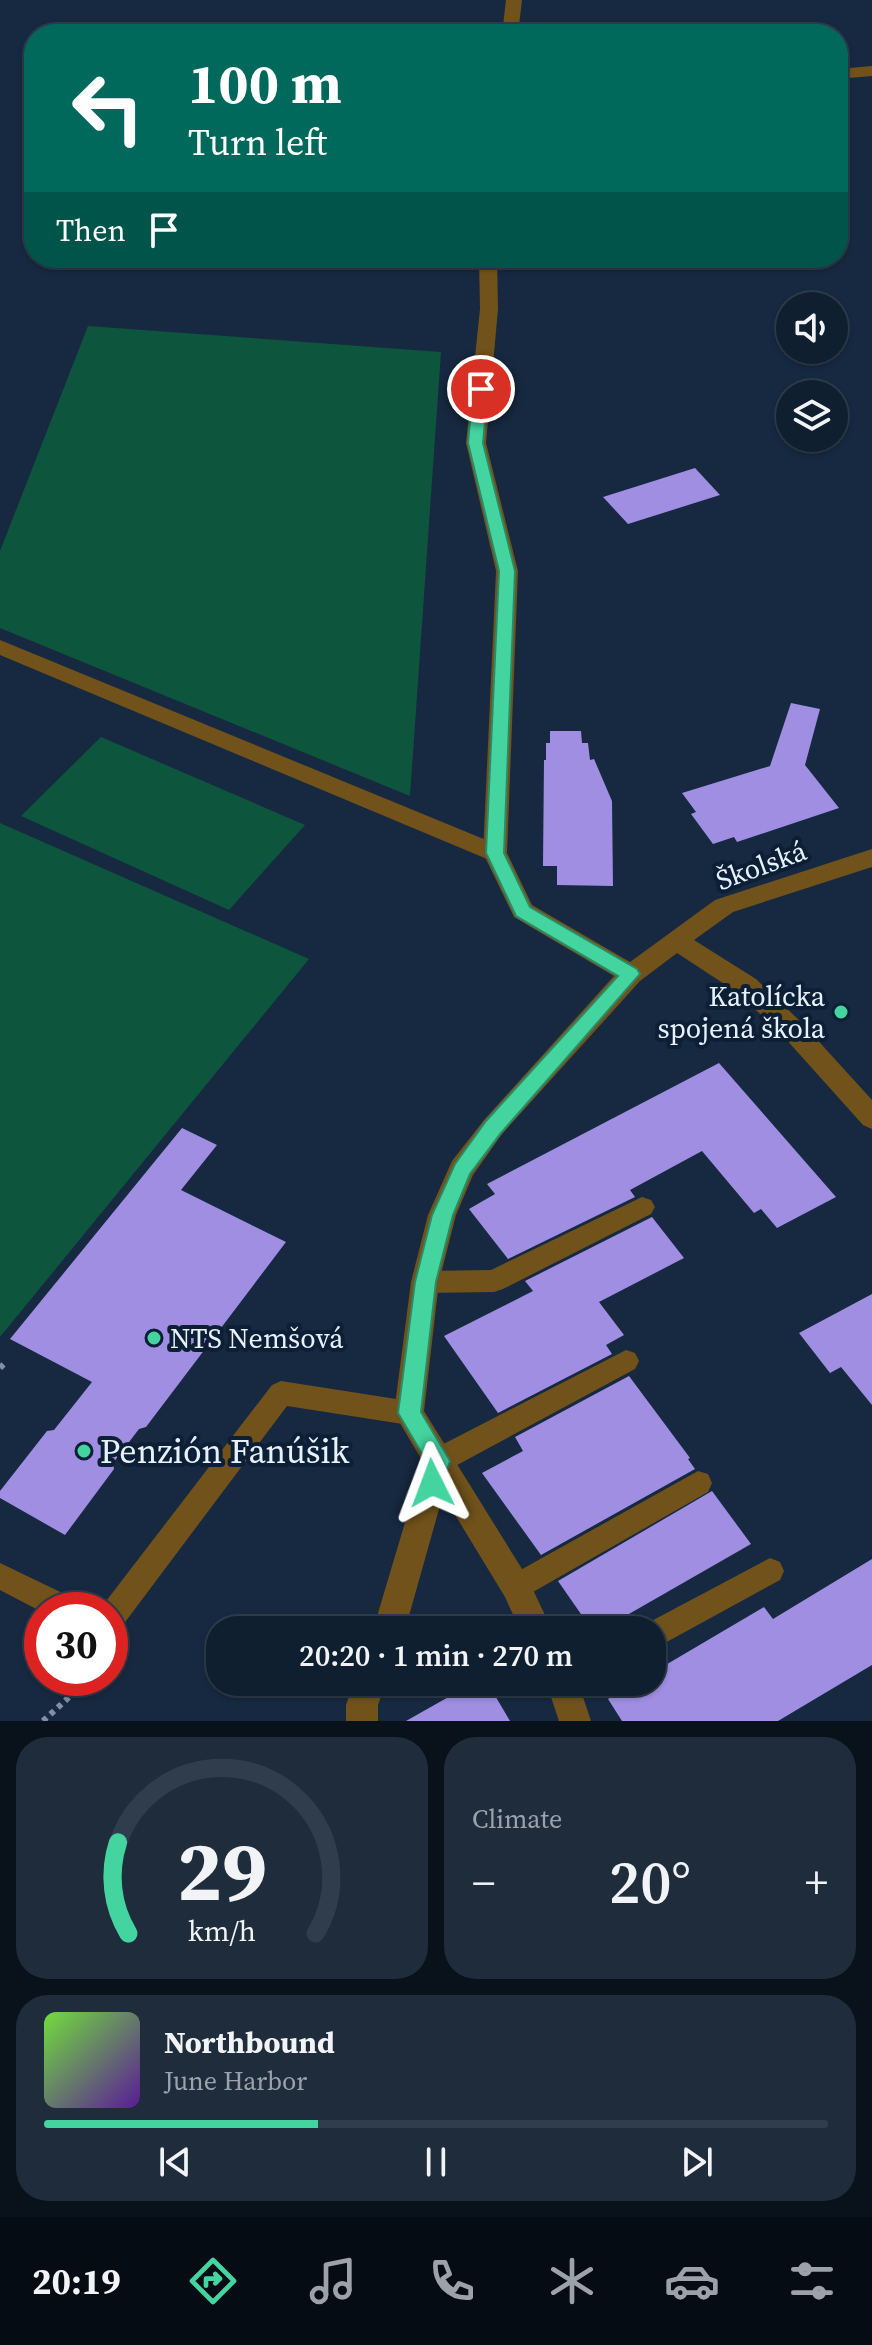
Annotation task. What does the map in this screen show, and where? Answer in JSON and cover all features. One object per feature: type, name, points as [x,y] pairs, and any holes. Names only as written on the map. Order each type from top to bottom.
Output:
[{"type":"street","points":[[511,24],[514,0]]},
{"type":"street","points":[[848,73],[872,71]]},
{"type":"street","points":[[488,268],[489,309],[476,443],[507,571],[495,853],[523,911],[631,974]]},
{"type":"street","name":"Školská","points":[[409,1413],[425,1282],[442,1215],[462,1169],[493,1127],[631,974],[676,940],[724,906],[872,858]]},
{"type":"street","points":[[676,940],[747,986],[793,1030],[872,1118]]},
{"type":"street","points":[[409,1413],[516,1587],[529,1616]]},
{"type":"street","points":[[393,1616],[438,1461]]},
{"type":"street","points":[[362,1721],[365,1696]]},
{"type":"street","points":[[568,1696],[575,1721]]},
{"type":"lane","points":[[0,647],[495,853]]},
{"type":"lane","points":[[425,1282],[494,1281],[642,1207]]},
{"type":"lane","points":[[438,1461],[626,1361]]},
{"type":"lane","points":[[128,1595],[281,1393],[409,1413]]},
{"type":"lane","points":[[516,1587],[698,1483]]},
{"type":"lane","points":[[666,1628],[770,1571]]},
{"type":"lane","points":[[0,1576],[32,1592]]},
{"type":"path","points":[[43,1721],[70,1696]]},
{"type":"green space","points":[[88,326],[441,352],[410,796],[0,628],[0,551]]},
{"type":"green space","points":[[101,737],[305,825],[229,910],[21,816]]},
{"type":"green space","points":[[0,823],[309,959],[0,1337]]},
{"type":"building","points":[[695,468],[720,495],[628,524],[603,497]]},
{"type":"building","points":[[791,703],[820,709],[805,765],[839,808],[737,842],[734,837],[713,844],[691,814],[696,812],[682,793],[770,766]]},
{"type":"building","points":[[550,731],[581,731],[582,743],[588,743],[590,760],[594,759],[612,801],[613,886],[557,885],[557,866],[543,866],[544,760],[546,743],[550,743]]},
{"type":"building","points":[[719,1063],[836,1197],[777,1228],[761,1209],[754,1213],[702,1151],[630,1190],[635,1197],[508,1259],[469,1209],[495,1194],[487,1184]]},
{"type":"building","points":[[182,1128],[217,1145],[181,1190],[286,1242],[146,1427],[139,1429],[113,1463],[114,1469],[65,1535],[0,1498],[0,1491],[47,1431],[54,1430],[92,1382],[10,1339]]},
{"type":"building","points":[[652,1217],[684,1258],[599,1302],[624,1335],[606,1345],[612,1354],[498,1413],[444,1336],[533,1291],[525,1281]]},
{"type":"building","points":[[872,1294],[872,1405],[841,1367],[830,1373],[799,1333]]},
{"type":"building","points":[[629,1376],[695,1469],[541,1555],[482,1473],[523,1451],[515,1437]]},
{"type":"building","points":[[712,1491],[751,1544],[625,1616],[582,1616],[558,1581]]},
{"type":"building","points":[[872,1559],[872,1665],[778,1721],[622,1721],[608,1699],[613,1696],[666,1696],[666,1665],[764,1607],[773,1619]]},
{"type":"building","points":[[450,1696],[495,1696],[510,1721],[406,1721]]},
{"type":"place","name":"Katolícka spojená škola","points":[[841,1012]]},
{"type":"place","name":"NTS Nemšová","points":[[154,1338]]},
{"type":"place","name":"Penzión Fanúšik","points":[[84,1451]]},
{"type":"route","points":[[432,1483],[438,1461],[409,1413],[425,1282],[442,1215],[462,1169],[493,1127],[631,974],[523,911],[495,853],[507,571],[476,443],[481,389]]}]
